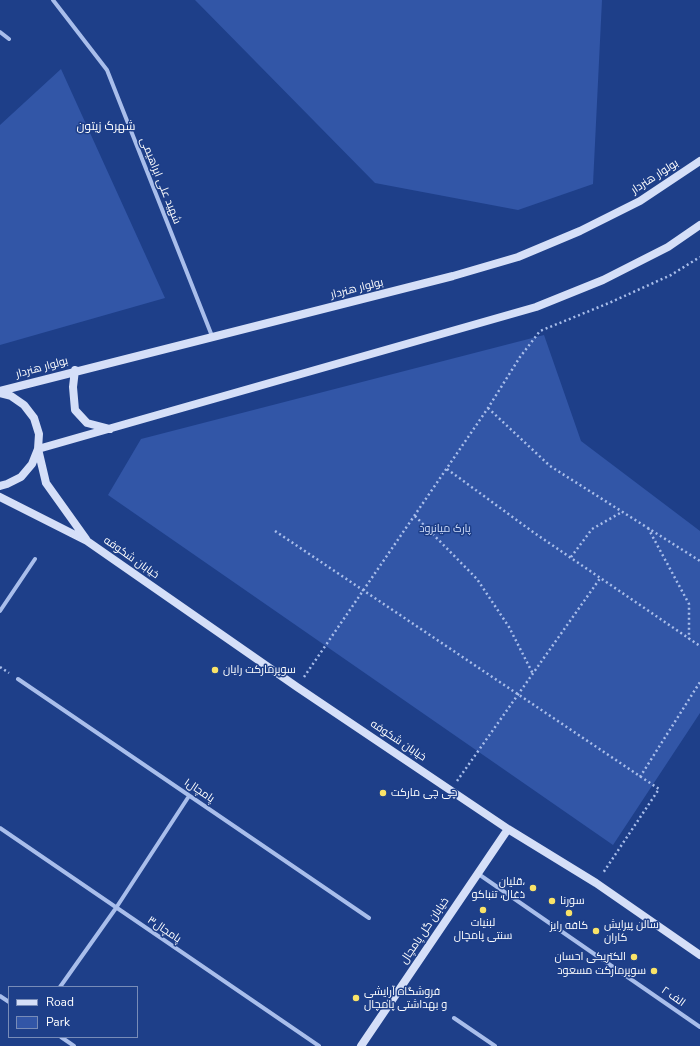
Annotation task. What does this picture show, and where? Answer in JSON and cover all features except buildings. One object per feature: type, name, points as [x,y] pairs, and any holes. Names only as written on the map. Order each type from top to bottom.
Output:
[{"type":"main road","name":"بولوار هنردار","points":[[0,392],[75,370],[453,276],[518,256],[580,231],[640,201],[700,161]]},
{"type":"main road","points":[[0,486],[7,484],[21,476],[32,464],[38,450],[536,307],[609,276],[668,247],[700,225]]},
{"type":"main road","points":[[75,370],[73,388],[75,410],[87,423],[112,429]]},
{"type":"main road","name":"خیابان شکوفه","points":[[0,392],[11,396],[24,405],[34,418],[39,434],[38,450],[46,483],[87,540]]},
{"type":"main road","name":"خیابان شکوفه","points":[[0,497],[87,540],[298,687],[508,829],[596,883],[700,955]]},
{"type":"main road","name":"خیابان گل پامچال","points":[[361,1046],[477,872],[508,829]]},
{"type":"street","name":"شهید علی ابراهیمی","points":[[53,0],[107,70],[212,336]]},
{"type":"street","points":[[0,32],[9,39]]},
{"type":"street","points":[[0,611],[35,559]]},
{"type":"street","name":"پامچال۱","points":[[18,679],[369,918]]},
{"type":"street","points":[[61,986],[116,908],[189,796]]},
{"type":"street","name":"پامچال۳","points":[[0,828],[318,1046]]},
{"type":"street","name":"۲ الف","points":[[477,872],[700,1027]]},
{"type":"street","points":[[454,1018],[495,1046]]},
{"type":"street","points":[[62,1038],[74,1046]]},
{"type":"path","points":[[298,687],[365,591],[520,358],[540,331],[610,303],[671,275],[700,257]]},
{"type":"path","points":[[488,408],[550,466],[700,561]]},
{"type":"path","points":[[447,469],[700,646]]},
{"type":"path","points":[[571,557],[592,529],[622,512]]},
{"type":"path","points":[[415,516],[477,579],[509,627],[533,674]]},
{"type":"path","points":[[648,528],[689,604],[689,639]]},
{"type":"path","points":[[274,531],[659,789],[596,883]]},
{"type":"path","points":[[451,790],[601,577]]},
{"type":"path","points":[[640,777],[700,682]]},
{"type":"green space","points":[[195,0],[602,0],[593,184],[518,210],[375,183]]},
{"type":"green space","points":[[61,69],[165,298],[0,345],[0,125]]},
{"type":"green space","name":"پارک میانرود","points":[[544,335],[581,441],[700,531],[700,713],[613,845],[108,495],[141,439]]},
{"type":"place","name":"سوپرمارکت رایان","points":[[215,670]]},
{"type":"place","name":"چی چی مارکت","points":[[383,793]]},
{"type":"place","name":"قلیان، ذغال، تنباکو","points":[[533,888]]},
{"type":"place","name":"سورنا","points":[[552,901]]},
{"type":"place","name":"لبنیات سنتی پامچال","points":[[483,910]]},
{"type":"place","name":"کافه رایز","points":[[569,913]]},
{"type":"place","name":"سالن پیرایش کاران","points":[[596,931]]},
{"type":"place","name":"الکتریکی احسان","points":[[634,957]]},
{"type":"place","name":"سوپرمارکت مسعود","points":[[654,971]]},
{"type":"place","name":"فروشگاه آرایشی و بهداشتی پامچال","points":[[356,998]]},
{"type":"district","name":"شهرک زیتون","points":[[106,127]]}]
